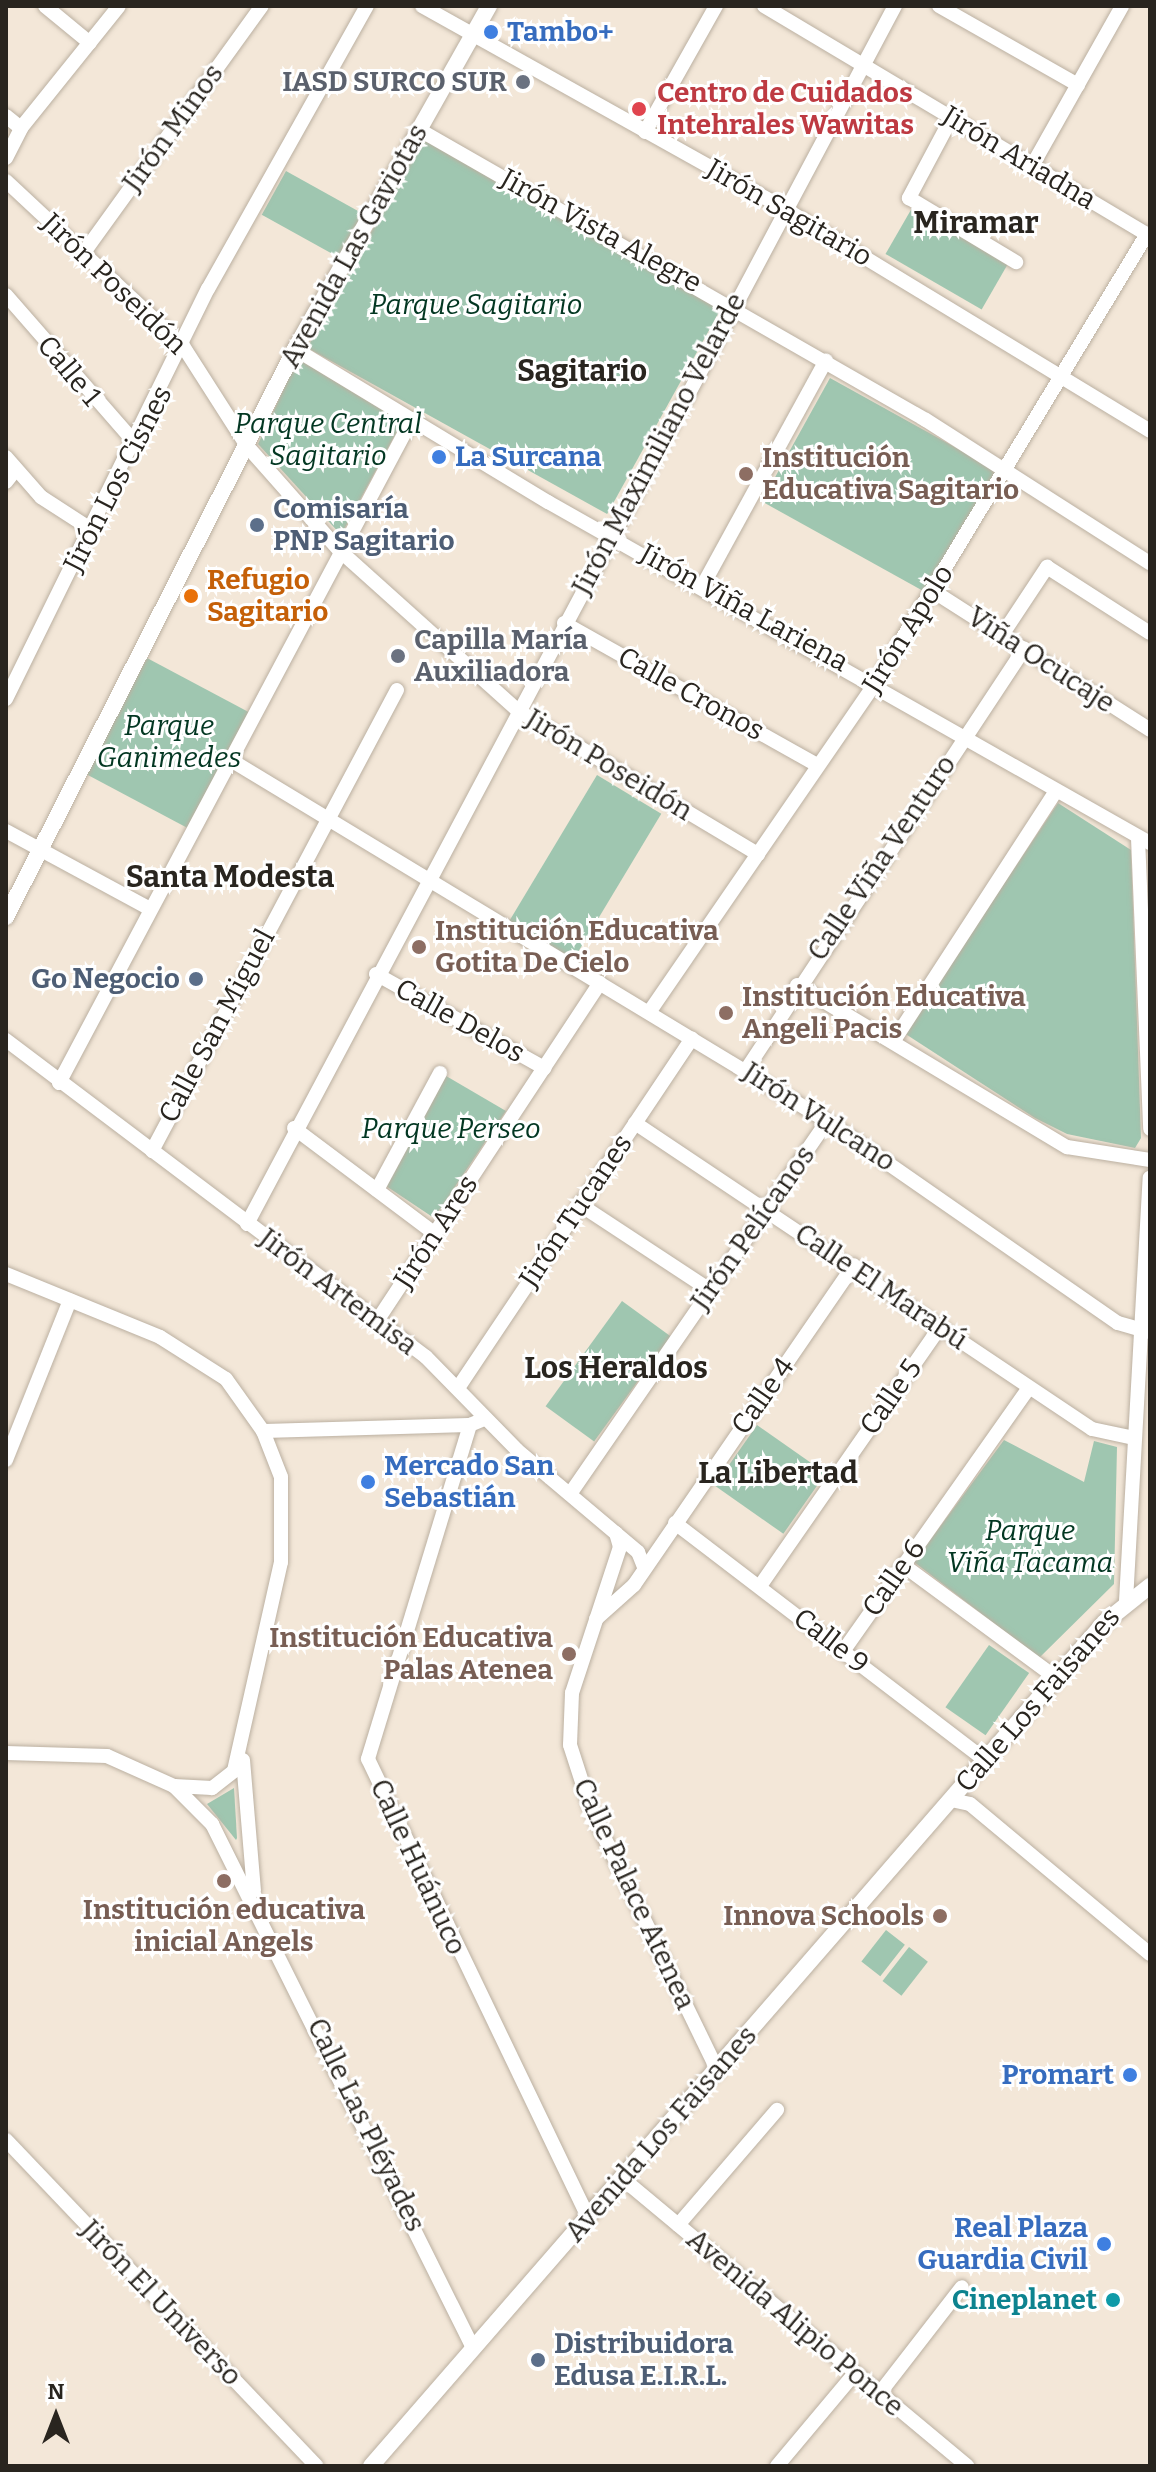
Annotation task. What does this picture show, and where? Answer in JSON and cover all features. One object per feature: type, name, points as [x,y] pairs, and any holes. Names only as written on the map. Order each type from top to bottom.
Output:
[{"type":"street","points":[[45,6],[90,43]]},
{"type":"street","points":[[6,158],[21,128],[119,6]]},
{"type":"street","name":"Jirón Minos","points":[[85,251],[262,6]]},
{"type":"street","name":"Jirón Los Cisnes","points":[[6,699],[183,346],[367,6]]},
{"type":"street","name":"Jirón Sagitario","points":[[422,6],[785,209],[1066,377],[1150,431]]},
{"type":"street","name":"Avenida Las Gaviotas","points":[[6,917],[295,349],[489,6]]},
{"type":"street","points":[[645,132],[716,6]]},
{"type":"street","name":"Jirón Ariadna","points":[[764,6],[783,11],[863,66],[1148,235]]},
{"type":"street","name":"Jirón Maximiliano Velarde","points":[[247,1224],[294,1128],[426,879],[895,6]]},
{"type":"street","points":[[939,6],[1078,85]]},
{"type":"street","points":[[1032,166],[1122,6]]},
{"type":"street","points":[[6,116],[21,128]]},
{"type":"street","points":[[952,117],[909,198],[1016,262]]},
{"type":"street","name":"Jirón Vista Alegre","points":[[418,129],[826,360],[1009,470],[1150,563]]},
{"type":"street","name":"Jirón Poseidón","points":[[6,181],[85,251],[183,346],[247,446],[340,551],[517,710],[758,854]]},
{"type":"street","name":"Jirón Apolo","points":[[650,1011],[876,682],[1066,377],[1148,235]]},
{"type":"street","name":"Calle 1","points":[[6,295],[135,443]]},
{"type":"street","name":"Jirón Viña Lariena","points":[[295,349],[412,419],[876,682],[1055,793],[1144,840]]},
{"type":"street","points":[[703,585],[826,360]]},
{"type":"street","points":[[59,1083],[150,909],[234,762],[340,551],[412,419]]},
{"type":"street","points":[[11,463],[41,497],[92,530]]},
{"type":"street","points":[[6,482],[11,463]]},
{"type":"street","points":[[1002,635],[1047,567],[1150,633]]},
{"type":"street","name":"Viña Ocucaje","points":[[933,591],[1150,730]]},
{"type":"street","name":"Calle Cronos","points":[[564,623],[817,765]]},
{"type":"street","name":"Calle Viña Venturo","points":[[746,1070],[797,985],[1024,649]]},
{"type":"street","name":"Calle San Miguel","points":[[152,1151],[397,690]]},
{"type":"street","name":"Jirón Vulcano","points":[[234,762],[746,1070],[1143,1331]]},
{"type":"street","points":[[893,1042],[1055,793]]},
{"type":"street","points":[[6,831],[39,854],[150,909]]},
{"type":"street","points":[[1144,840],[1150,1129]]},
{"type":"street","name":"Calle Delos","points":[[376,974],[544,1068]]},
{"type":"street","name":"Jirón Ares","points":[[377,1321],[600,983]]},
{"type":"street","points":[[797,985],[1067,1147],[1150,1160]]},
{"type":"street","name":"Jirón Tucanes","points":[[460,1385],[692,1038]]},
{"type":"street","name":"Jirón Artemisa","points":[[6,1040],[460,1385],[484,1419],[615,1531],[644,1567]]},
{"type":"street","points":[[377,1190],[440,1073]]},
{"type":"street","name":"Jirón Pelícanos","points":[[570,1494],[827,1121]]},
{"type":"street","name":"Calle El Marabú","points":[[635,1123],[854,1265],[1028,1389],[1092,1429],[1131,1437]]},
{"type":"street","points":[[294,1128],[435,1234]]},
{"type":"street","name":"Calle Los Faisanes","points":[[1126,1601],[1131,1437],[1143,1331],[1150,1178]]},
{"type":"street","points":[[579,1204],[710,1290]]},
{"type":"street","name":"Calle 4","points":[[644,1567],[854,1265]]},
{"type":"street","points":[[6,1274],[160,1337],[226,1379],[263,1431],[281,1477],[281,1562],[234,1771],[223,1782],[197,1791],[174,1786]]},
{"type":"street","points":[[6,1460],[70,1300]]},
{"type":"street","name":"Calle 5","points":[[760,1586],[941,1326]]},
{"type":"street","name":"Calle 6","points":[[844,1650],[1028,1389]]},
{"type":"street","points":[[263,1431],[470,1425],[484,1419]]},
{"type":"street","name":"Calle Huánuco","points":[[470,1425],[368,1759],[588,2217]]},
{"type":"street","name":"Calle 9","points":[[675,1523],[985,1760]]},
{"type":"street","name":"Calle Palace Atenea","points":[[615,1531],[620,1547],[595,1619],[570,1708],[578,1778],[718,2071]]},
{"type":"street","points":[[903,1565],[1056,1678]]},
{"type":"street","name":"Calle Palace Atenea","points":[[595,1619],[644,1567]]},
{"type":"street","name":"Calle Los Faisanes","points":[[951,1800],[1126,1601],[1150,1586]]},
{"type":"street","name":"Calle Las Pléyades","points":[[242,1744],[256,1904]]},
{"type":"street","name":"Calle Las Pléyades","points":[[6,1753],[75,1750],[174,1786],[212,1824],[256,1904],[473,2348]]},
{"type":"street","points":[[951,1800],[970,1804],[1150,1954]]},
{"type":"street","name":"Avenida Los Faisanes","points":[[371,2466],[951,1800]]},
{"type":"street","points":[[678,2225],[777,2110]]},
{"type":"street","name":"Jirón El Universo","points":[[6,2140],[316,2466]]},
{"type":"street","name":"Avenida Alipio Ponce","points":[[623,2179],[967,2466]]},
{"type":"street","points":[[879,2394],[962,2287]]},
{"type":"street","points":[[777,2466],[855,2373]]},
{"type":"green space","name":"Parque Sagitario","points":[[424,137],[724,303],[607,514],[307,348]]},
{"type":"green space","points":[[286,171],[363,214],[339,257],[262,215]]},
{"type":"green space","points":[[912,208],[1008,264],[982,309],[886,254]]},
{"type":"green space","name":"Parque Central Sagitario","points":[[298,359],[402,422],[341,535],[258,444]]},
{"type":"green space","points":[[830,378],[999,472],[930,595],[762,501]]},
{"type":"green space","name":"Parque Ganimedes","points":[[147,658],[249,712],[187,828],[85,774]]},
{"type":"green space","points":[[597,775],[661,814],[574,959],[509,921]]},
{"type":"green space","points":[[1058,803],[1131,850],[1141,1138],[1135,1148],[1067,1134],[1035,1118],[904,1033]]},
{"type":"green space","name":"Parque Perseo","points":[[441,1073],[506,1111],[434,1218],[380,1182]]},
{"type":"green space","points":[[622,1301],[671,1336],[594,1441],[546,1406]]},
{"type":"green space","points":[[757,1425],[826,1473],[783,1534],[715,1486]]},
{"type":"green space","name":"Parque Viña Tacama","points":[[1004,1440],[1084,1482],[1094,1441],[1117,1447],[1114,1584],[1039,1658],[914,1562]]},
{"type":"green space","points":[[989,1645],[1029,1673],[986,1735],[945,1707]]},
{"type":"green space","points":[[234,1788],[237,1838],[236,1840],[207,1804]]},
{"type":"green space","points":[[886,1930],[905,1945],[880,1976],[861,1962]]},
{"type":"green space","points":[[909,1947],[928,1962],[901,1996],[883,1981]]},
{"type":"place","name":"Tambo+","points":[[491,32]]},
{"type":"place","name":"IASD SURCO SUR","points":[[523,82]]},
{"type":"place","name":"Centro de Cuidados Intehrales Wawitas","points":[[639,109]]},
{"type":"place","name":"La Surcana","points":[[439,457]]},
{"type":"place","name":"Institución Educativa Sagitario","points":[[746,474]]},
{"type":"place","name":"Comisaría PNP Sagitario","points":[[257,525]]},
{"type":"place","name":"Refugio Sagitario","points":[[191,596]]},
{"type":"place","name":"Capilla María Auxiliadora","points":[[398,656]]},
{"type":"place","name":"Institución Educativa Gotita De Cielo","points":[[419,947]]},
{"type":"place","name":"Go Negocio","points":[[196,979]]},
{"type":"place","name":"Institución Educativa Angeli Pacis","points":[[726,1013]]},
{"type":"place","name":"Mercado San Sebastián","points":[[368,1482]]},
{"type":"place","name":"Institución Educativa Palas Atenea","points":[[569,1654]]},
{"type":"place","name":"Institución educativa inicial Angels","points":[[224,1881]]},
{"type":"place","name":"Innova Schools","points":[[940,1916]]},
{"type":"place","name":"Promart","points":[[1130,2075]]},
{"type":"place","name":"Real Plaza Guardia Civil","points":[[1104,2244]]},
{"type":"place","name":"Cineplanet","points":[[1113,2300]]},
{"type":"place","name":"Distribuidora Edusa E.I.R.L.","points":[[538,2360]]},
{"type":"district","name":"Miramar","points":[[976,223]]},
{"type":"district","name":"Sagitario","points":[[582,371]]},
{"type":"district","name":"Santa Modesta","points":[[230,877]]},
{"type":"district","name":"Los Heraldos","points":[[616,1368]]},
{"type":"district","name":"La Libertad","points":[[778,1473]]}]
